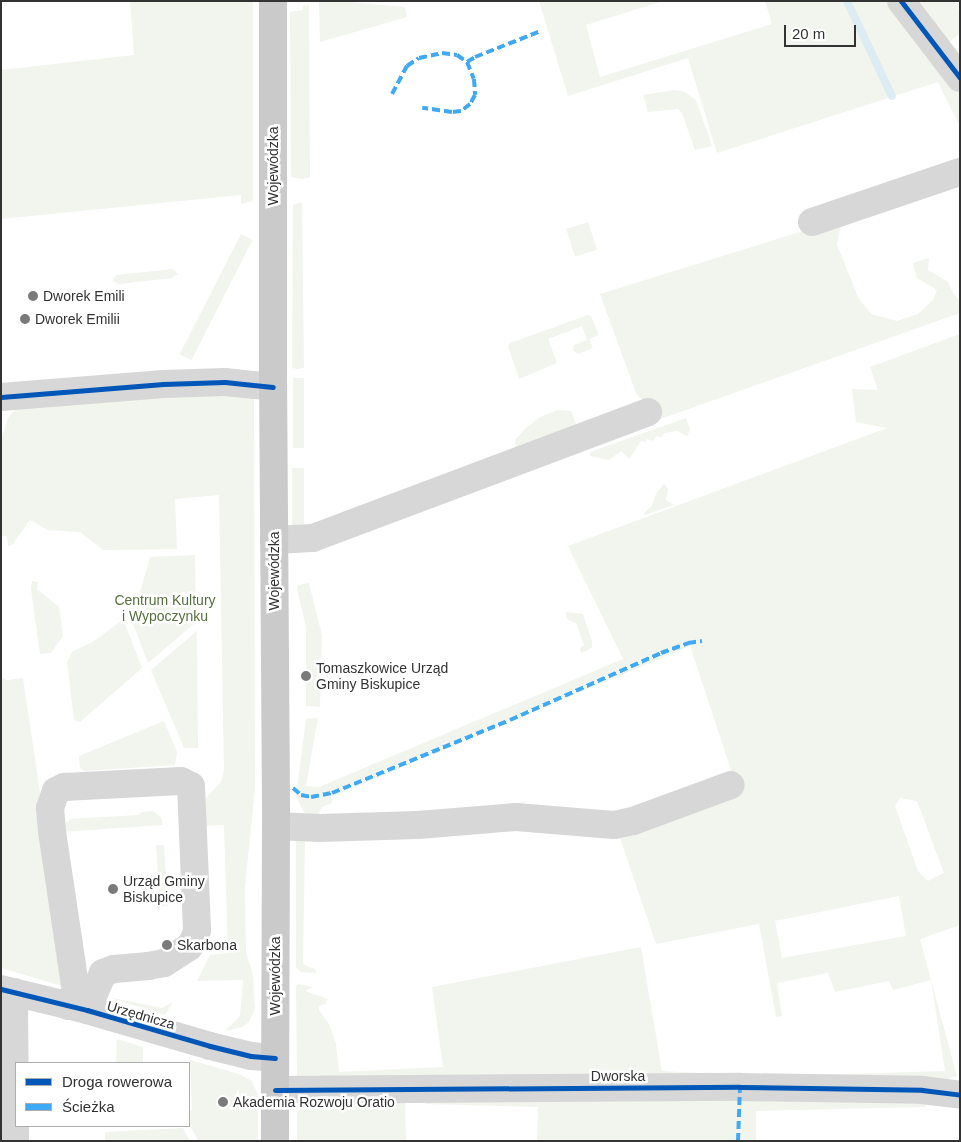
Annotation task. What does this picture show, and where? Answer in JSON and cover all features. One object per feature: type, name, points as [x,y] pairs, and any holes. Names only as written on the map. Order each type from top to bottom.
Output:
[{"type":"main road","name":"Wojewódzka","points":[[273,1],[276,826],[275,1141]]},
{"type":"street","points":[[901,1],[960,78]]},
{"type":"street","points":[[812,222],[960,172]]},
{"type":"street","points":[[1,397],[163,384],[225,382],[273,387]]},
{"type":"street","points":[[274,540],[313,538],[648,412]]},
{"type":"street","points":[[181,781],[191,786],[198,930],[194,940],[183,952],[164,963],[114,969],[103,973],[78,1008],[58,882],[50,808],[52,798],[56,791],[64,787],[181,781]]},
{"type":"street","points":[[276,826],[319,828],[418,825],[516,816],[614,825],[633,821],[731,785]]},
{"type":"street","points":[[8,991],[15,1141]]},
{"type":"street","name":"Urzędnicza","points":[[8,991],[78,1008],[210,1046],[251,1056],[275,1058]]},
{"type":"street","name":"Dworska","points":[[275,1090],[740,1087],[922,1090],[960,1095]]},
{"type":"green space","points":[[130,1],[253,1],[253,201],[241,204],[241,195],[1,219],[1,70],[134,55]]},
{"type":"green space","points":[[539,1],[663,1],[586,25],[600,77],[772,24],[765,1],[894,1],[960,88],[960,127],[938,82],[717,153],[688,58],[568,96]]},
{"type":"green space","points":[[908,1],[955,1],[960,13],[960,33],[946,45]]},
{"type":"green space","points":[[319,2],[349,2],[405,7],[407,17],[320,42]]},
{"type":"green space","points":[[309,5],[310,177],[302,179],[291,177],[290,12],[303,10],[303,6]]},
{"type":"green space","points":[[674,90],[683,91],[696,100],[712,146],[695,150],[682,113],[678,109],[648,112],[643,95]]},
{"type":"green space","points":[[302,202],[304,368],[298,369],[292,368],[293,205]]},
{"type":"green space","points":[[842,219],[837,245],[859,299],[871,314],[897,321],[918,314],[933,300],[937,290],[917,278],[913,263],[929,258],[928,270],[948,282],[953,293],[960,301],[960,313],[652,422],[644,403],[636,393],[600,294]]},
{"type":"green space","points":[[588,222],[597,250],[575,257],[566,229]]},
{"type":"green space","points":[[241,234],[253,240],[191,360],[180,354]]},
{"type":"green space","points":[[173,269],[178,274],[172,278],[119,284],[113,281],[116,275]]},
{"type":"green space","points":[[588,315],[591,316],[599,335],[589,339],[593,348],[578,354],[573,350],[574,345],[587,340],[582,326],[548,339],[557,363],[519,379],[508,346],[510,343]]},
{"type":"green space","points":[[960,334],[960,925],[920,939],[957,1076],[942,1081],[780,1081],[774,1076],[945,1071],[931,980],[893,990],[889,981],[835,992],[828,973],[777,983],[782,1016],[776,1017],[759,924],[656,944],[619,835],[533,831],[524,828],[477,831],[477,827],[531,825],[582,829],[637,828],[738,791],[690,646],[332,797],[332,803],[322,807],[319,812],[323,820],[304,812],[296,797],[306,719],[318,718],[306,786],[319,787],[623,659],[568,546],[887,428],[856,422],[852,389],[878,390],[870,367]],"holes":[[[900,798],[917,801],[944,873],[928,881],[918,871],[895,806]],[[899,896],[906,936],[782,958],[775,921]]]},
{"type":"green space","points":[[293,378],[304,378],[304,448],[293,448]]},
{"type":"green space","points":[[239,391],[254,399],[255,789],[245,887],[246,952],[253,975],[255,1009],[249,1022],[242,1027],[225,1031],[240,1016],[243,980],[197,981],[210,955],[228,953],[224,825],[204,826],[203,801],[221,782],[224,771],[219,495],[175,499],[177,549],[103,550],[80,532],[48,530],[30,520],[13,544],[8,546],[7,536],[1,536],[1,439],[8,418],[19,405]]},
{"type":"green space","points":[[557,410],[571,411],[577,426],[516,449],[515,440],[527,427],[540,417]]},
{"type":"green space","points":[[686,418],[690,430],[687,436],[677,431],[665,433],[661,437],[656,436],[653,441],[647,439],[645,442],[641,441],[629,459],[621,451],[609,460],[590,456],[590,452]]},
{"type":"green space","points":[[292,468],[304,468],[304,529],[292,529]]},
{"type":"green space","points":[[664,484],[668,489],[666,500],[674,505],[645,515],[644,513],[651,507],[656,494]]},
{"type":"green space","name":"Centrum Kultury i Wypoczynku","points":[[195,555],[196,622],[148,663],[129,613],[141,589],[150,557]]},
{"type":"green space","points":[[32,581],[38,582],[37,589],[59,607],[63,636],[51,653],[40,654],[31,589]]},
{"type":"green space","points":[[309,583],[322,635],[320,707],[306,706],[306,627],[297,589],[298,585]]},
{"type":"green space","points":[[565,612],[583,614],[592,641],[592,647],[588,650],[581,653],[580,648],[584,645],[576,623],[568,620]]},
{"type":"green space","name":"Centrum Kultury i Wypoczynku","points":[[121,621],[124,621],[142,668],[80,722],[74,720],[67,662],[73,651],[93,642]]},
{"type":"green space","name":"Centrum Kultury i Wypoczynku","points":[[197,631],[198,748],[184,748],[151,670]]},
{"type":"green space","points":[[1,677],[7,680],[23,678],[69,988],[1,968]]},
{"type":"green space","points":[[164,721],[177,752],[175,765],[84,771],[80,768],[79,756]]},
{"type":"green space","points":[[527,801],[513,810],[477,818],[334,823],[323,820],[483,814]]},
{"type":"green space","points":[[153,811],[161,817],[163,825],[61,832],[62,825],[71,819],[138,815],[142,812]]},
{"type":"green space","points":[[296,833],[305,838],[303,964],[316,970],[316,973],[301,972],[296,968]]},
{"type":"green space","points":[[164,845],[168,906],[160,906],[156,846]]},
{"type":"green space","points":[[641,947],[662,1071],[759,1076],[301,1078],[297,1076],[296,986],[298,984],[313,987],[305,991],[328,999],[325,1004],[319,1006],[319,1010],[329,1024],[336,1044],[339,1072],[443,1067],[432,987]]},
{"type":"green space","points":[[107,997],[162,1008],[173,1002],[165,1015]]},
{"type":"green space","points":[[117,1039],[143,1047],[143,1062],[116,1062]]},
{"type":"green space","name":"Akademia Rozwoju Oratio","points":[[190,1060],[239,1074],[252,1081],[258,1095],[258,1141],[198,1140],[190,1126],[190,1110],[192,1110]]},
{"type":"green space","points":[[427,1095],[925,1102],[926,1107],[756,1111],[756,1141],[537,1141],[538,1107],[425,1104]]},
{"type":"green space","points":[[328,1096],[331,1105],[352,1105],[354,1097],[405,1096],[406,1141],[297,1141],[297,1112],[305,1099]]},
{"type":"green space","points":[[183,1128],[190,1141],[105,1141],[105,1132]]},
{"type":"waterway","points":[[847,1],[892,96]]},
{"type":"marked path","points":[[467,62],[475,57],[541,31]]},
{"type":"marked path","points":[[392,94],[407,66],[419,58],[442,53],[457,55],[467,62],[474,79],[475,95],[470,104],[461,111],[452,112],[422,108]]},
{"type":"marked path","points":[[293,788],[301,795],[311,797],[332,793],[510,720],[661,653],[688,643],[702,641]]},
{"type":"marked path","points":[[738,1141],[740,1087]]},
{"type":"cycle path","points":[[901,1],[960,78]]},
{"type":"cycle path","points":[[1,397],[163,384],[225,382],[273,387]]},
{"type":"cycle path","points":[[1,989],[87,1010],[210,1046],[251,1056],[275,1058]]},
{"type":"cycle path","points":[[275,1090],[740,1087],[922,1090],[960,1095]]},
{"type":"place","name":"Dworek Emili","points":[[33,296]]},
{"type":"place","name":"Dworek Emilii","points":[[25,319]]},
{"type":"place","name":"Tomaszkowice Urząd Gminy Biskupice","points":[[306,676]]},
{"type":"place","name":"Urząd Gminy Biskupice","points":[[113,889]]},
{"type":"place","name":"Skarbona","points":[[167,945]]},
{"type":"place","name":"Akademia Rozwoju Oratio","points":[[223,1102]]}]
